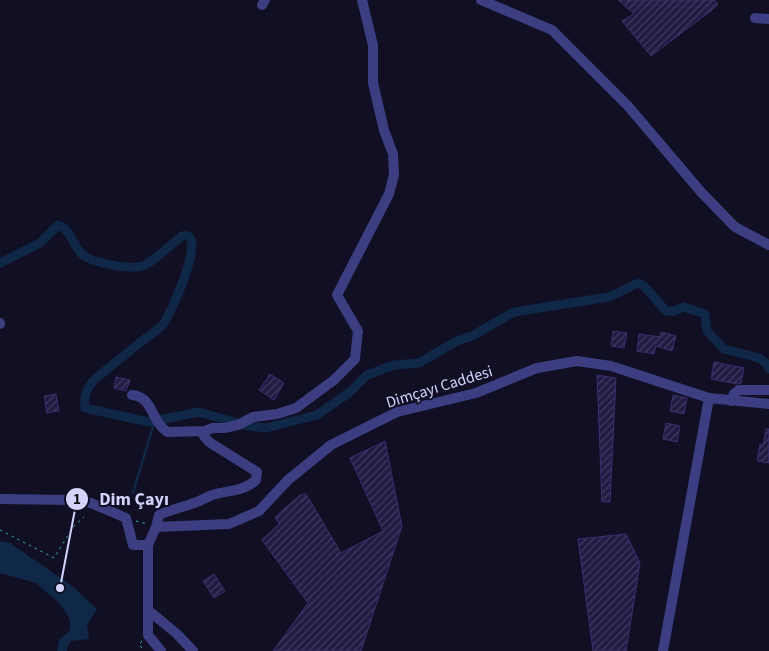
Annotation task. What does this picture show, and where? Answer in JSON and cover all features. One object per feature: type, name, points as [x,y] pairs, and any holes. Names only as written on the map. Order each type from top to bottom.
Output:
[{"type":"street","points":[[132,395],[140,396],[145,400],[157,421],[168,432],[205,431],[213,428],[224,428],[240,424],[253,417],[277,414],[296,408],[334,380],[355,359],[358,331],[337,295],[389,194],[394,175],[393,154],[384,130],[373,83],[373,45],[362,0]]},
{"type":"street","points":[[482,0],[552,30],[628,106],[701,192],[735,227],[769,245]]},
{"type":"street","points":[[755,18],[769,19]]},
{"type":"street","name":"Dimçayı Caddesi","points":[[156,527],[229,524],[259,511],[288,480],[331,445],[398,412],[476,393],[537,368],[577,361],[612,366],[709,398],[769,404]]},
{"type":"street","points":[[731,401],[734,394],[739,390],[769,390]]},
{"type":"street","points":[[663,651],[709,398]]},
{"type":"street","points":[[161,651],[148,635],[148,545],[159,515],[173,508],[197,502],[212,495],[238,490],[256,480],[257,472],[209,442],[204,436],[205,431]]},
{"type":"street","points":[[0,499],[74,500],[90,503],[126,518],[132,545],[148,545]]},
{"type":"street","points":[[148,610],[177,634],[193,651]]},
{"type":"path","points":[[0,530],[54,558],[73,527],[84,517]]},
{"type":"path","points":[[126,518],[156,527]]},
{"type":"water","points":[[0,541],[10,543],[72,586],[97,609],[87,625],[89,639],[71,641],[67,651],[57,651],[59,640],[70,630],[70,619],[60,604],[36,583],[0,573]]},
{"type":"building","points":[[618,0],[714,0],[718,4],[651,56],[622,21],[634,14]]},
{"type":"building","points":[[613,331],[627,333],[624,348],[611,346]]},
{"type":"building","points":[[661,332],[676,336],[672,351],[656,346],[654,354],[637,351],[639,334],[660,337]]},
{"type":"building","points":[[714,362],[744,368],[741,383],[737,384],[711,379]]},
{"type":"building","points":[[270,374],[284,383],[274,400],[259,390]]},
{"type":"building","points":[[597,375],[616,378],[610,502],[602,502]]},
{"type":"building","points":[[116,377],[130,380],[126,391],[114,388]]},
{"type":"building","points":[[56,394],[59,411],[47,413],[44,396]]},
{"type":"building","points":[[673,395],[687,398],[684,414],[670,411]]},
{"type":"building","points":[[666,423],[680,426],[677,442],[663,439]]},
{"type":"building","points":[[766,429],[769,429],[769,463],[757,461],[760,444],[763,445]]},
{"type":"building","points":[[385,441],[402,526],[361,651],[273,651],[308,603],[262,540],[279,524],[275,517],[300,495],[306,494],[341,553],[383,531],[350,458]]},
{"type":"building","points":[[626,534],[640,563],[626,651],[593,651],[578,539]]},
{"type":"building","points":[[214,574],[225,591],[214,598],[203,581]]},
{"type":"waterway","points":[[0,263],[40,243],[58,225],[66,230],[82,254],[103,263],[122,267],[145,265],[182,236],[190,237],[192,245],[186,273],[164,323],[94,380],[86,392],[85,408],[149,422],[199,412],[238,423]]},
{"type":"waterway","points":[[243,425],[266,428],[317,415],[350,392],[367,375],[394,365],[419,363],[514,312],[609,297],[638,283],[644,286],[666,311],[674,311],[684,307],[705,314],[707,331],[724,349],[759,358],[768,365],[769,369]]},
{"type":"waterway","points":[[133,493],[154,423]]},
{"type":"place","name":"Dim Çayı","points":[[60,588]]}]
